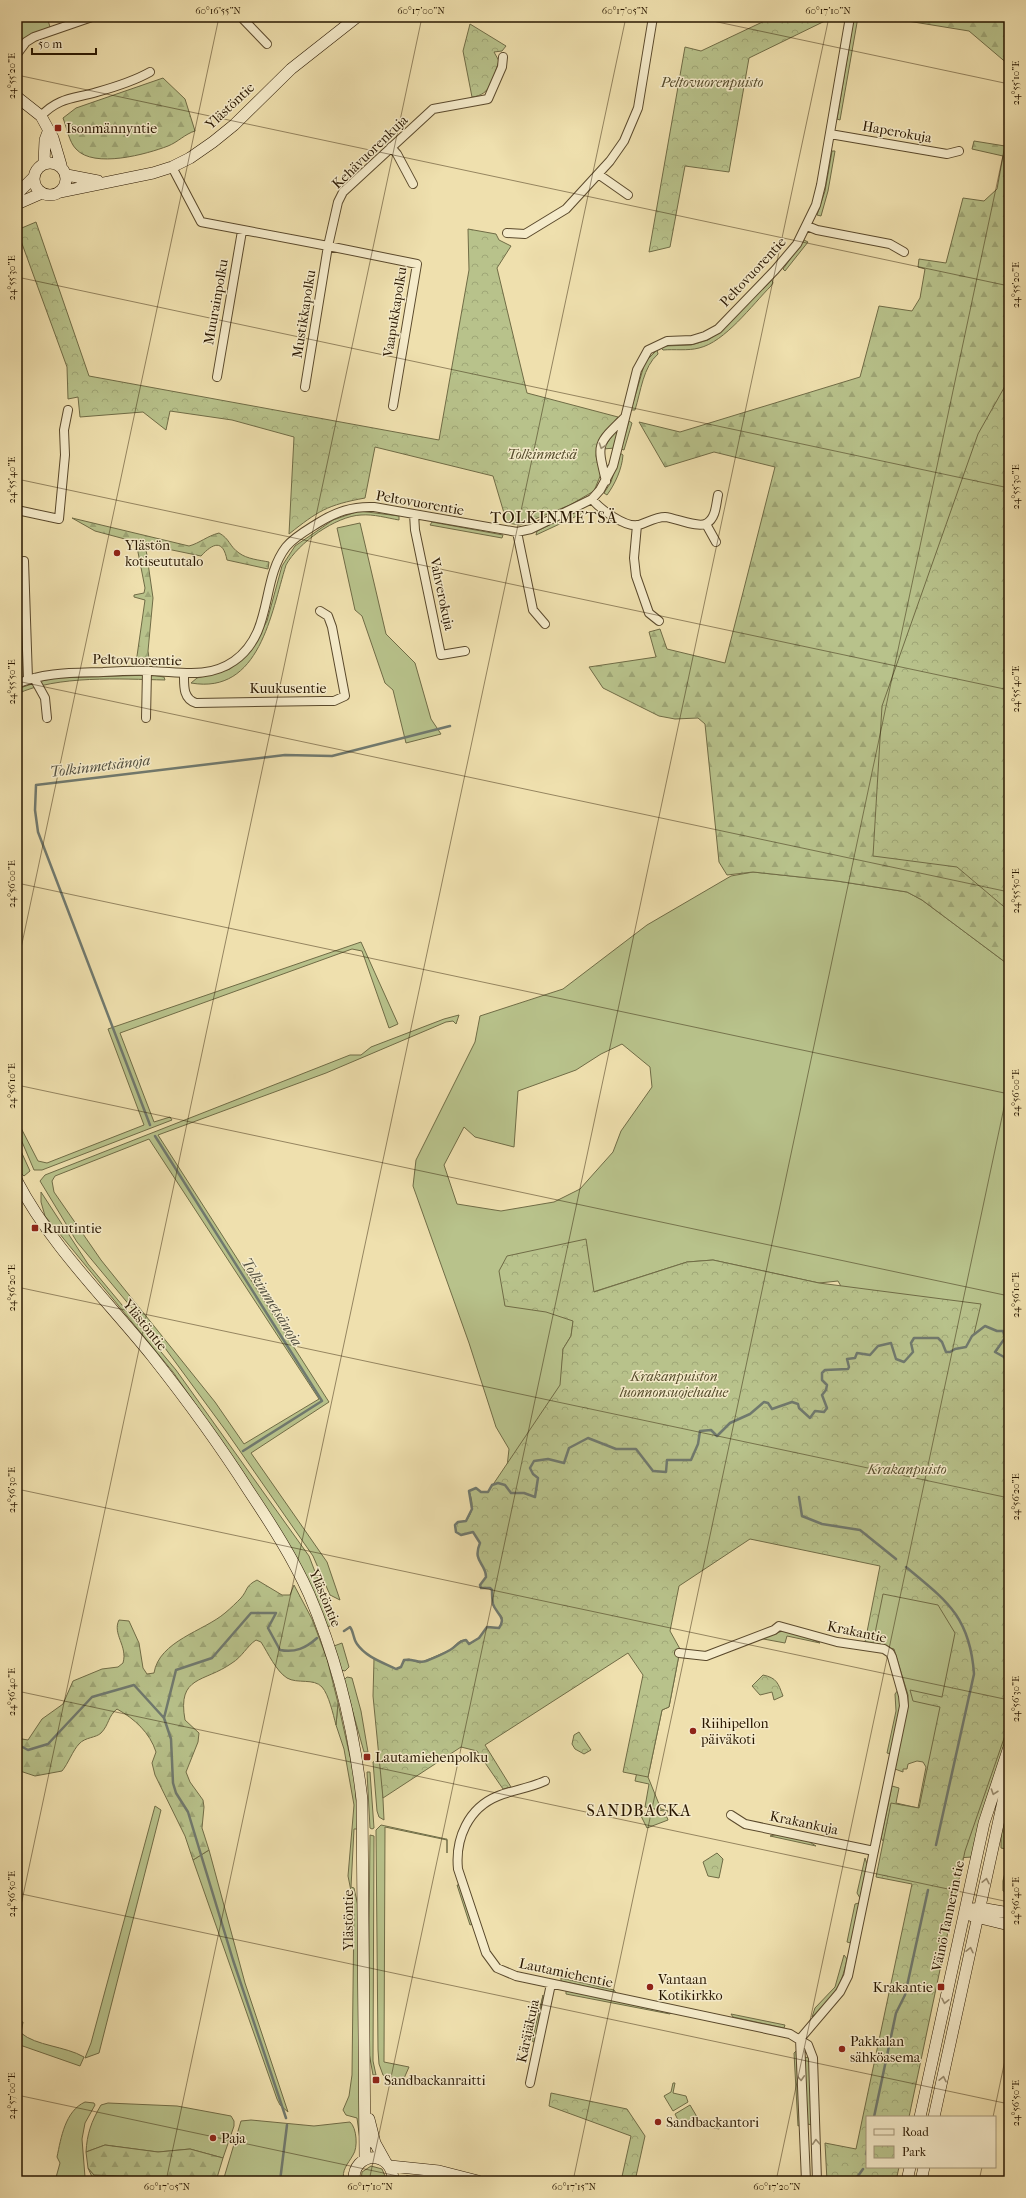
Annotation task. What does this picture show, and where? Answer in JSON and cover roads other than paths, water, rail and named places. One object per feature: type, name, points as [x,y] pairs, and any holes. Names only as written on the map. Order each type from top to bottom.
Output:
[{"type":"main road","name":"Ylästöntie","points":[[60,192],[172,167],[213,142],[291,69],[357,17]]},
{"type":"main road","points":[[17,97],[41,116],[48,132],[53,138],[64,170],[66,184],[60,192],[52,195],[42,193],[36,187],[34,177]]},
{"type":"main road","points":[[44,163],[45,140],[48,132]]},
{"type":"main road","points":[[17,194],[34,177],[37,168],[44,163],[52,162],[64,170]]},
{"type":"main road","name":"Ylästöntie","points":[[64,170],[80,179],[104,181]]},
{"type":"main road","points":[[17,204],[42,193]]},
{"type":"main road","name":"Ylästöntie","points":[[17,1182],[48,1230],[152,1356],[234,1467],[276,1532],[308,1592],[317,1614],[333,1659],[353,1740],[362,1800],[364,2083],[366,2113],[365,2159]]},
{"type":"main road","name":"Väinö Tannerin tie","points":[[920,2116],[984,1823],[1009,1747]]},
{"type":"main road","name":"Väinö Tannerin tie","points":[[934,2116],[1009,1774]]},
{"type":"main road","points":[[965,1911],[979,1913],[1009,1913]]},
{"type":"main road","points":[[979,1913],[1009,1925]]},
{"type":"main road","name":"Ylästöntie","points":[[366,2113],[375,2143],[393,2173],[393,2181]]},
{"type":"main road","points":[[354,2181],[355,2170],[365,2159],[377,2158],[387,2164],[439,2171],[478,2181]]},
{"type":"main road","points":[[907,2181],[910,2168]]},
{"type":"main road","points":[[921,2181],[924,2168]]},
{"type":"main road","points":[[409,2181],[422,2179],[438,2181]]},
{"type":"street","points":[[17,54],[26,42],[34,37],[92,17]]},
{"type":"street","points":[[241,17],[268,44]]},
{"type":"street","points":[[507,232],[525,234],[566,209],[598,174],[624,141],[638,108],[654,17]]},
{"type":"street","name":"Peltovuorentie","points":[[17,684],[31,679],[60,674],[147,671],[184,674],[212,671],[224,667],[241,655],[249,647],[257,635],[278,563],[286,547],[297,537],[331,515],[350,508],[374,507],[517,532],[531,529],[592,499],[606,481],[618,451],[624,418],[637,370],[648,350],[667,341],[692,340],[705,336],[718,329],[775,270],[797,244],[807,226],[821,186],[850,17]]},
{"type":"street","name":"Kehävuorenkuja","points":[[328,246],[338,202],[343,192],[433,109],[488,99],[502,67],[503,57]]},
{"type":"street","points":[[41,116],[59,101],[98,92],[141,77],[150,72]]},
{"type":"street","name":"Haperokuja","points":[[830,134],[948,154],[959,151]]},
{"type":"street","points":[[391,147],[398,154],[413,184]]},
{"type":"street","points":[[172,167],[201,222],[242,231],[328,246]]},
{"type":"street","points":[[598,174],[628,194]]},
{"type":"street","points":[[807,226],[817,230],[890,244],[904,252]]},
{"type":"street","name":"Muurainpolku","points":[[217,377],[242,231]]},
{"type":"street","name":"Mustikkapolku","points":[[305,387],[328,246]]},
{"type":"street","name":"Vaapukkapolku","points":[[328,246],[417,264],[393,406]]},
{"type":"street","points":[[17,510],[59,519],[65,455],[64,430],[68,410]]},
{"type":"street","name":"Peltovuorentie","points":[[606,481],[599,458],[600,446],[607,435],[624,418]]},
{"type":"street","points":[[592,499],[598,507],[626,523],[637,525],[653,519],[666,517],[700,525],[706,524],[714,514],[718,495]]},
{"type":"street","name":"Vahverokuja","points":[[414,514],[415,530],[441,655],[465,651]]},
{"type":"street","points":[[706,524],[716,542]]},
{"type":"street","points":[[637,525],[634,558],[636,576],[649,614],[659,621]]},
{"type":"street","points":[[517,532],[534,610],[545,624]]},
{"type":"street","points":[[24,561],[31,679],[45,698],[48,718]]},
{"type":"street","name":"Kuukusentie","points":[[184,674],[186,696],[190,701],[196,703],[321,702],[334,701],[346,696],[332,627],[328,616],[320,611]]},
{"type":"street","points":[[146,718],[147,671]]},
{"type":"street","name":"Krakantie","points":[[679,1653],[706,1656],[774,1630],[779,1626],[837,1642],[875,1648],[890,1653],[904,1696],[904,1706],[846,1981],[839,1993],[800,2039]]},
{"type":"street","name":"Lautamiehentie","points":[[544,1781],[496,1797],[485,1803],[463,1829],[457,1859],[460,1874],[490,1959],[505,1973],[790,2034],[800,2039]]},
{"type":"street","name":"Krakankuja","points":[[731,1815],[745,1824],[874,1851]]},
{"type":"street","name":"Käräjäkuja","points":[[530,2084],[551,1984]]},
{"type":"street","points":[[800,2039],[806,2181]]},
{"type":"street","points":[[800,2039],[808,2044],[813,2058],[817,2181]]},
{"type":"waterway","name":"Tolkinmetsänoja","points":[[150,1125],[38,832],[35,810],[36,785],[285,755],[332,756],[450,726]]},
{"type":"waterway","name":"Tolkinmetsänoja","points":[[155,1136],[322,1401],[243,1451]]},
{"type":"waterway","points":[[344,1631],[350,1627],[356,1642],[361,1649],[375,1659],[396,1669],[401,1667],[404,1660],[420,1662],[426,1661],[452,1649],[463,1641],[466,1640],[469,1644],[479,1638],[487,1627],[499,1628],[502,1621],[493,1604],[492,1590],[490,1588],[481,1588],[480,1585],[486,1577],[484,1568],[478,1558],[480,1543],[473,1532],[461,1535],[456,1532],[455,1525],[458,1522],[466,1521],[472,1509],[469,1491],[476,1488],[481,1492],[488,1492],[492,1485],[498,1483],[505,1485],[511,1493],[524,1493],[535,1497],[538,1478],[533,1474],[530,1468],[534,1461],[548,1459],[564,1463],[569,1448],[588,1438],[616,1449],[636,1449],[653,1471],[666,1472],[667,1460],[691,1460],[698,1444],[700,1431],[711,1430],[717,1436],[730,1423],[750,1414],[764,1402],[768,1403],[772,1409],[792,1402],[798,1404],[799,1408],[810,1418],[815,1411],[824,1412],[827,1408],[822,1395],[826,1390],[827,1385],[822,1380],[822,1373],[825,1370],[848,1369],[847,1359],[855,1358],[857,1353],[870,1355],[878,1346],[891,1343],[896,1359],[904,1362],[913,1352],[911,1343],[914,1338],[938,1338],[942,1342],[946,1352],[950,1352],[955,1349],[966,1347],[972,1336],[985,1326],[997,1331],[1003,1331],[1005,1338],[995,1352],[1004,1357],[1008,1365],[1009,1364]]},
{"type":"waterway","points":[[799,1497],[802,1516],[822,1524],[860,1530],[896,1559]]},
{"type":"waterway","points":[[906,1567],[933,1590],[954,1612],[962,1624],[972,1654],[974,1674],[936,1845]]},
{"type":"waterway","points":[[17,1744],[28,1750],[48,1744],[92,1697],[134,1685],[164,1718],[176,1670],[212,1658],[251,1613],[276,1613],[268,1628],[280,1650],[291,1651],[300,1649],[309,1645],[317,1638]]},
{"type":"waterway","points":[[164,1718],[171,1739],[173,1783],[176,1793],[188,1812],[233,1960],[286,2118]]},
{"type":"waterway","points":[[874,2116],[896,2013],[905,1995],[928,1890]]},
{"type":"waterway","points":[[280,2181],[287,2125]]},
{"type":"waterway","points":[[848,2181],[858,2176],[863,2169]]},
{"type":"place","name":"Isonmännyntie","points":[[58,128]]},
{"type":"place","name":"Ylästön kotiseututalo","points":[[117,553]]},
{"type":"place","name":"Ruutintie","points":[[35,1228]]},
{"type":"place","name":"Riihipellon päiväkoti","points":[[693,1731]]},
{"type":"place","name":"Lautamiehenpolku","points":[[367,1757]]},
{"type":"place","name":"Vantaan Kotikirkko","points":[[650,1987]]},
{"type":"place","name":"Krakantie","points":[[941,1987]]},
{"type":"place","name":"Pakkalan sähköasema","points":[[842,2049]]},
{"type":"place","name":"Sandbackanraitti","points":[[376,2080]]},
{"type":"place","name":"Sandbackantori","points":[[658,2122]]},
{"type":"place","name":"Paja","points":[[213,2138]]},
{"type":"district","name":"TOLKINMETSÄ","points":[[554,517]]},
{"type":"district","name":"SANDBACKA","points":[[639,1810]]},
{"type":"park label","name":"Peltovuorenpuisto","points":[[712,82]]},
{"type":"park label","name":"Tolkinmetsä","points":[[542,454]]},
{"type":"park label","name":"Krakanpuiston luonnonsuojelualue","points":[[674,1384]]},
{"type":"park label","name":"Krakanpuisto","points":[[907,1469]]}]
